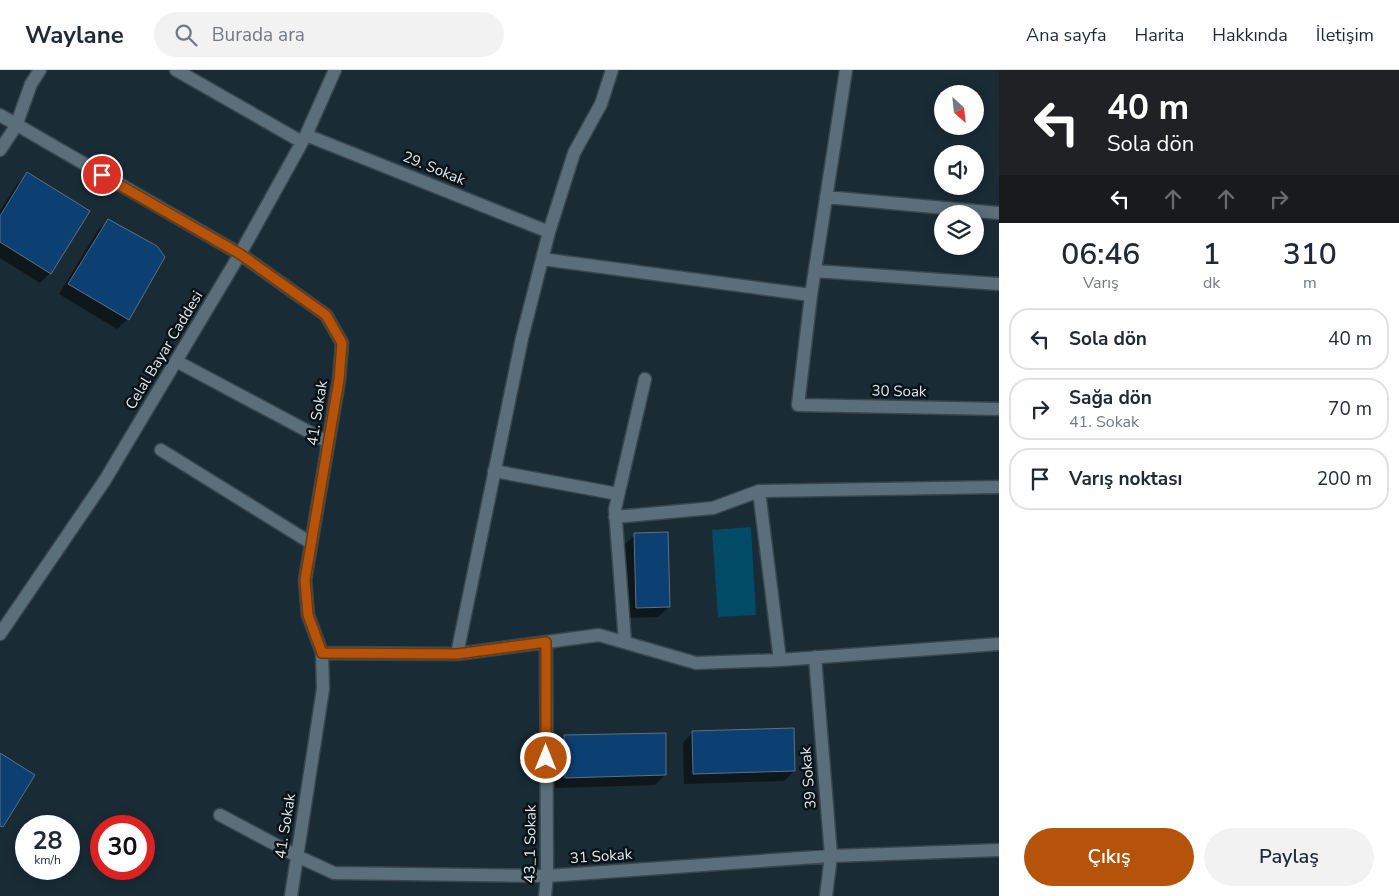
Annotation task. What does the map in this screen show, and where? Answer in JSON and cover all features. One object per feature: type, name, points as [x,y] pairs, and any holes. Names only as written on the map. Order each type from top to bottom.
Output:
[{"type":"street","points":[[0,150],[16,126],[31,84],[40,70]]},
{"type":"street","name":"29. Sokak","points":[[176,70],[304,138],[549,232]]},
{"type":"street","name":"Celal Bayar Caddesi","points":[[0,634],[105,480],[240,254],[304,138],[335,70]]},
{"type":"street","points":[[457,654],[522,338],[549,232],[574,154],[601,104],[612,70]]},
{"type":"street","points":[[542,259],[811,295],[846,70]]},
{"type":"street","name":"41. Sokak","points":[[0,115],[240,254],[326,315],[342,343],[339,380],[305,580],[308,615],[322,653],[323,689],[291,896]]},
{"type":"street","points":[[826,197],[999,213]]},
{"type":"street","points":[[814,271],[999,284]]},
{"type":"street","name":"30 Soak","points":[[811,295],[798,405],[999,409]]},
{"type":"street","points":[[176,361],[328,442]]},
{"type":"street","points":[[625,642],[615,509],[645,379]]},
{"type":"street","points":[[161,450],[311,543]]},
{"type":"street","points":[[494,471],[618,494]]},
{"type":"street","points":[[615,517],[713,508],[759,491],[999,487]]},
{"type":"street","points":[[759,491],[780,660]]},
{"type":"street","points":[[322,653],[457,654],[599,635],[696,663],[780,660],[999,644]]},
{"type":"street","name":"43_1 Sokak","points":[[545,896],[547,876],[546,642]]},
{"type":"street","name":"39 Sokak","points":[[815,657],[831,856],[826,896]]},
{"type":"street","name":"31 Sokak","points":[[220,815],[297,856],[334,873],[547,876],[831,856],[999,850]]},
{"type":"shaded area","points":[[751,527],[756,615],[718,617],[712,530]]},
{"type":"building","points":[[27,172],[90,211],[51,274],[0,242],[0,216]]},
{"type":"building","points":[[108,219],[157,246],[165,257],[129,320],[68,284]]},
{"type":"building","points":[[668,532],[670,607],[636,608],[634,533]]},
{"type":"building","points":[[794,728],[795,771],[693,774],[692,731]]},
{"type":"building","points":[[666,733],[666,775],[565,778],[564,735]]},
{"type":"building","points":[[0,753],[35,775],[3,827],[0,826]]},
{"type":"route","points":[[102,175],[240,254],[326,315],[342,343],[339,380],[305,580],[308,615],[322,653],[457,654],[546,642],[546,758]]}]
